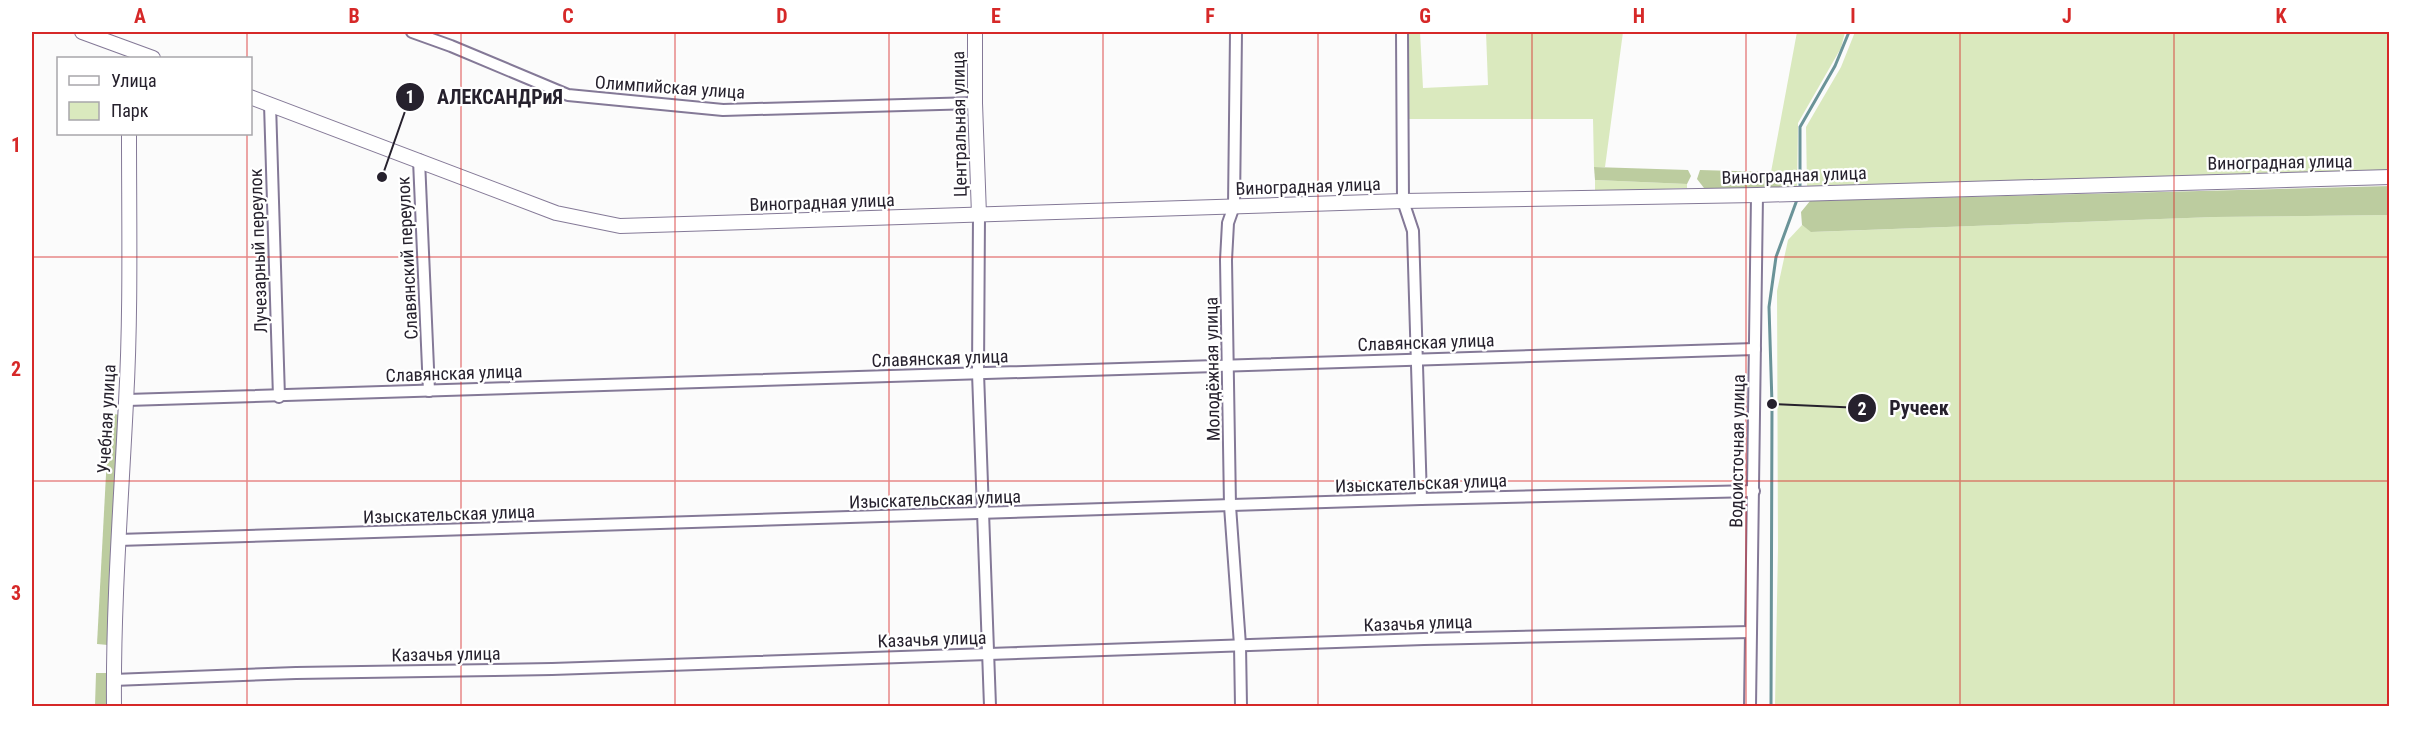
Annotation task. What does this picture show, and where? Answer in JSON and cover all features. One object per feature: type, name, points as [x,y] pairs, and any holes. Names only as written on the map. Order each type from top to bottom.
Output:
[{"type":"street","points":[[82,32],[130,54],[147,57]]},
{"type":"street","name":"Олимпийская улица","points":[[412,32],[568,95],[723,110],[975,103]]},
{"type":"street","name":"Центральная улица","points":[[975,32],[979,215]]},
{"type":"street","name":"Молодёжная улица","points":[[1236,32],[1234,206],[1228,223],[1226,260],[1230,506],[1240,645],[1241,706]]},
{"type":"street","points":[[1402,32],[1402,201],[1413,231],[1415,359],[1421,499]]},
{"type":"street","name":"Виноградная улица","points":[[252,98],[556,213],[620,226],[1402,201],[1757,195],[2390,177]]},
{"type":"street","name":"Лучезарный переулок","points":[[270,104],[279,397]]},
{"type":"street","name":"Учебная улица","points":[[114,706],[117,540],[127,400],[130,256],[129,135]]},
{"type":"street","name":"Славянский переулок","points":[[419,160],[429,391]]},
{"type":"street","name":"Водоисточная улица","points":[[1750,706],[1757,195]]},
{"type":"street","points":[[979,215],[978,373],[990,706]]},
{"type":"street","name":"Славянская улица","points":[[127,400],[1755,349]]},
{"type":"street","name":"Изыскательская улица","points":[[117,540],[1421,499],[1754,491]]},
{"type":"street","name":"Казачья улица","points":[[113,680],[296,673],[552,669],[1240,645],[1751,632]]},
{"type":"green space","points":[[1408,32],[1420,32],[1423,88],[1488,85],[1486,32],[1623,32],[1605,167],[1594,167],[1593,119],[1409,119]]},
{"type":"green space","points":[[1797,32],[1845,32],[1841,48],[1798,123],[1797,188],[1780,188],[1784,175],[1771,172]]},
{"type":"green space","points":[[1855,32],[2389,32],[2389,171],[1807,186],[1806,127],[1841,67]]},
{"type":"green space","points":[[1594,167],[1688,170],[1691,176],[1687,184],[1595,180]]},
{"type":"green space","points":[[1700,170],[1771,172],[1784,175],[1780,188],[1704,188],[1697,179]]},
{"type":"green space","points":[[1595,180],[1687,184],[1687,188],[1595,192]]},
{"type":"green space","points":[[2390,186],[2389,215],[2214,217],[1811,232],[1802,225],[1801,212],[1810,201]]},
{"type":"green space","points":[[2389,215],[2389,706],[1775,706],[1778,548],[1777,291],[1788,240],[1802,225],[1812,232],[2214,217]]},
{"type":"green space","points":[[114,414],[120,415],[108,645],[97,644],[109,418]]},
{"type":"green space","points":[[96,673],[107,673],[106,706],[95,706]]},
{"type":"waterway","points":[[1800,191],[1800,127],[1835,66],[1849,32]]},
{"type":"waterway","points":[[1771,706],[1772,404],[1769,307],[1776,257],[1798,197]]},
{"type":"place","name":"АЛЕКСАНДРиЯ","points":[[382,177]]},
{"type":"place","name":"Ручеек","points":[[1772,404]]}]
